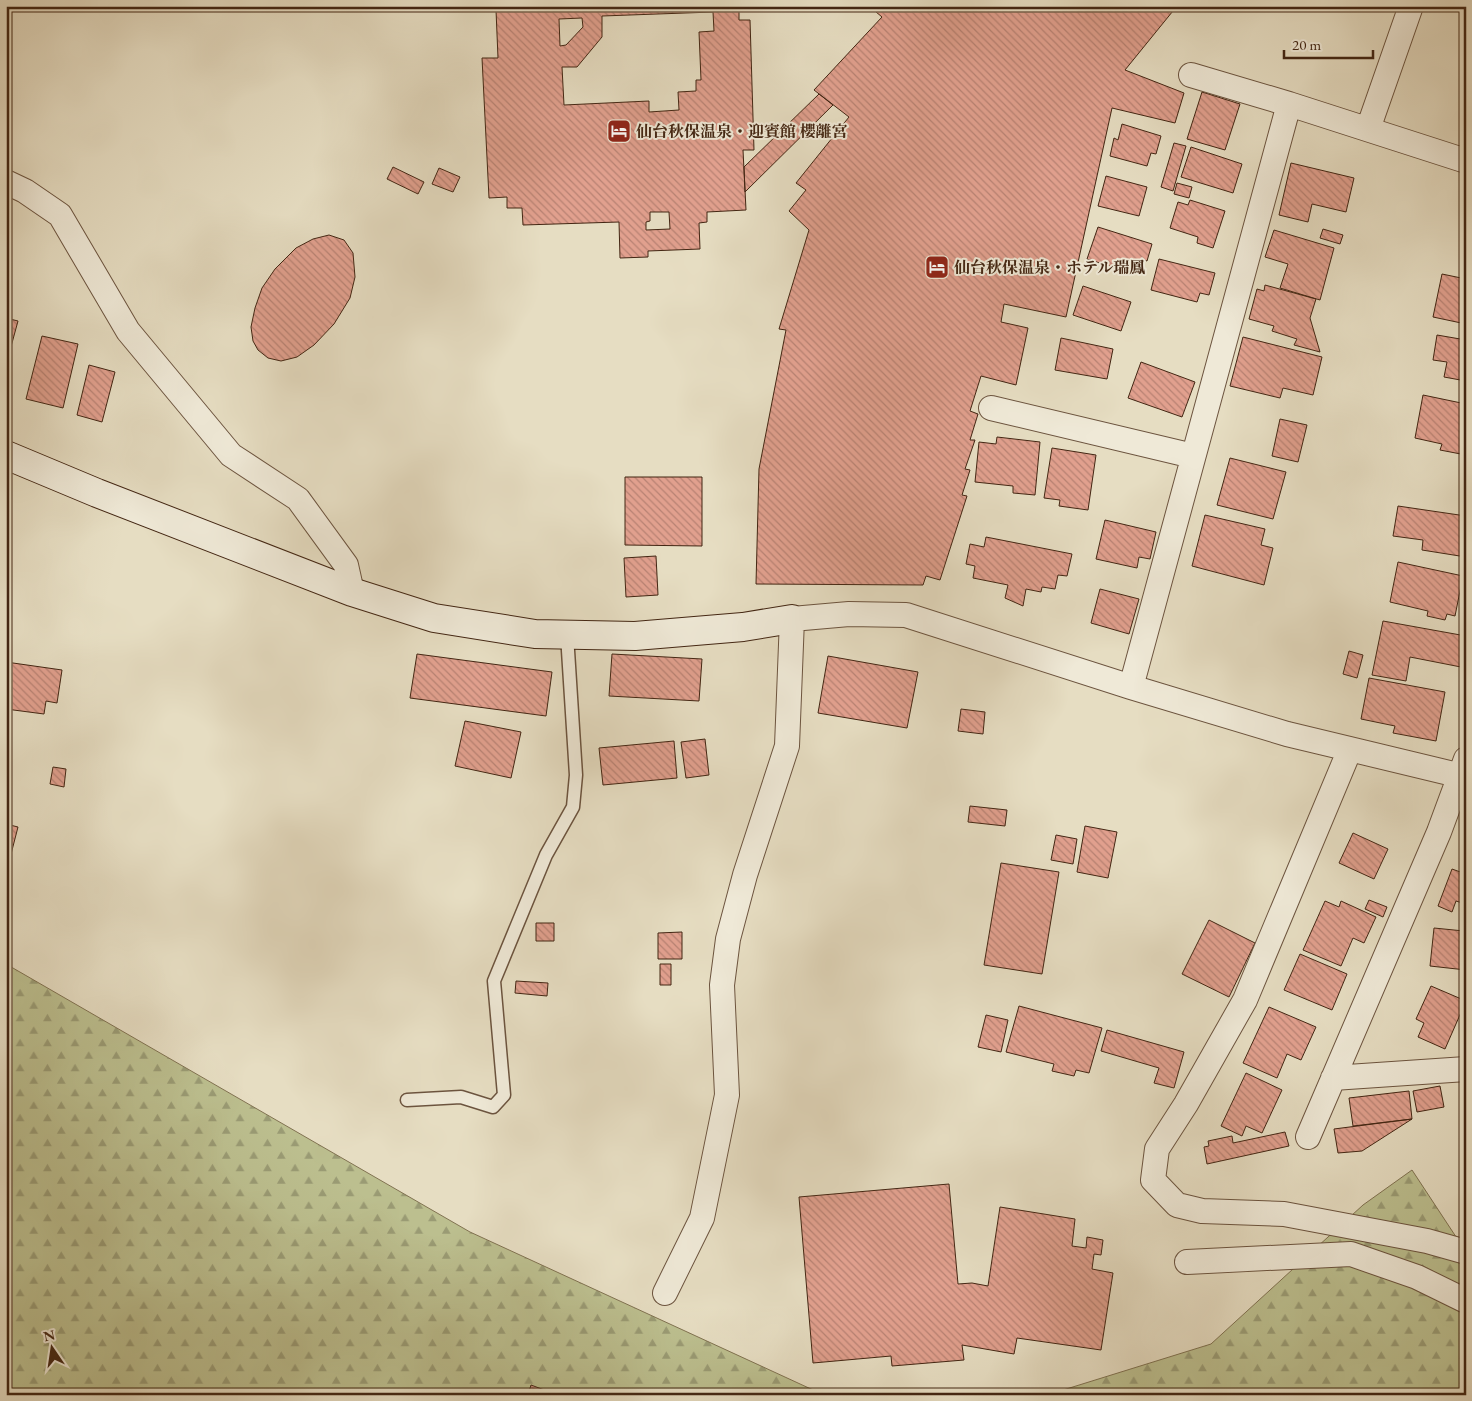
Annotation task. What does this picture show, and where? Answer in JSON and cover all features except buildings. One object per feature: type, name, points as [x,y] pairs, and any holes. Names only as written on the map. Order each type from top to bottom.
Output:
[{"type":"street","points":[[1368,129],[1411,6]]},
{"type":"street","points":[[1191,75],[1466,160]]},
{"type":"street","points":[[1131,687],[1288,104]]},
{"type":"street","points":[[6,182],[25,190],[60,215],[128,331],[231,455],[298,499],[346,565],[352,592]]},
{"type":"street","points":[[991,408],[1193,456]]},
{"type":"street","points":[[6,455],[97,493],[352,592],[434,618],[535,634],[634,636],[743,627],[792,619],[849,614],[906,615],[1131,687],[1287,734],[1350,749],[1464,771],[1308,1137]]},
{"type":"street","points":[[666,1293],[702,1218],[727,1095],[722,985],[728,939],[745,875],[787,746],[792,619]]},
{"type":"street","points":[[1350,749],[1245,1000],[1186,1104],[1157,1149],[1153,1180],[1177,1206],[1202,1211],[1284,1214],[1427,1241],[1466,1252]]},
{"type":"street","points":[[1333,1078],[1466,1069]]},
{"type":"street","points":[[1187,1262],[1351,1254],[1417,1278],[1466,1302]]},
{"type":"lane","points":[[408,1100],[461,1097],[493,1107],[504,1095],[494,981],[546,855],[573,807],[576,775],[567,635]]},
{"type":"green space","points":[[6,964],[470,1232],[824,1395],[6,1395]]},
{"type":"green space","points":[[1412,1170],[1466,1252],[1466,1395],[1047,1395],[1211,1344],[1363,1205]]},
{"type":"place","name":"仙台秋保温泉・迎賓館 櫻離宮","points":[[619,131]]},
{"type":"place","name":"仙台秋保温泉・ホテル瑞鳳","points":[[937,267]]}]
